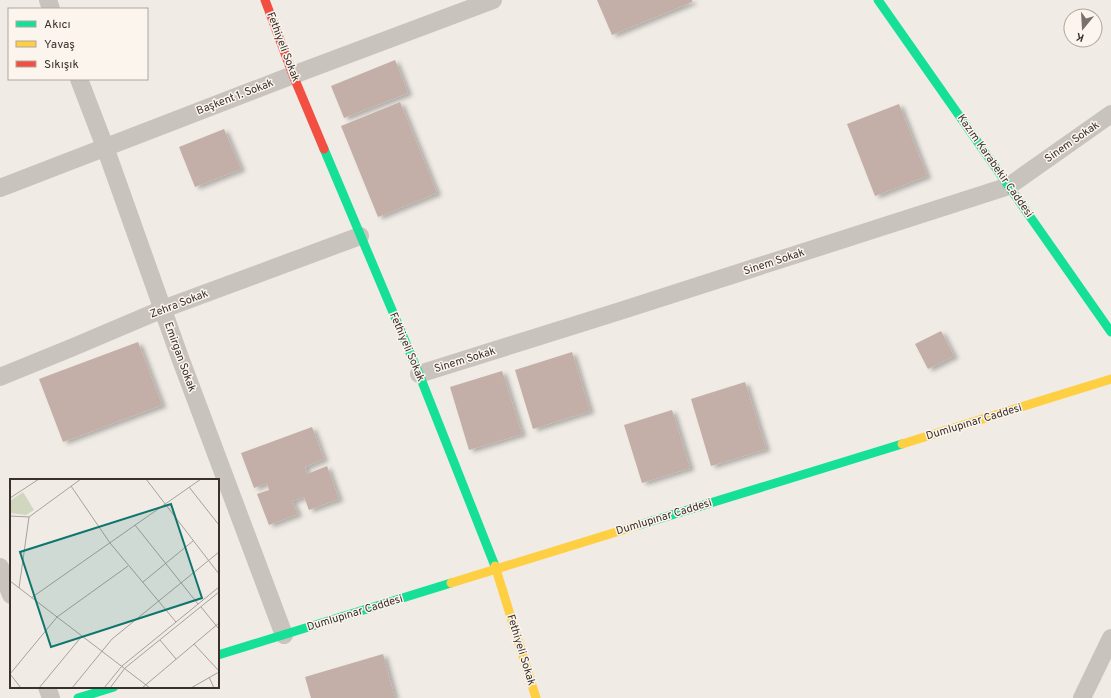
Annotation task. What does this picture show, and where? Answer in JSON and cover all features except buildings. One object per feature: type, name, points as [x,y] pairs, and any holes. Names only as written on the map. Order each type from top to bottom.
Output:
[{"type":"street","name":"Fethiyeli Sokak","points":[[265,0],[293,75],[419,374],[496,569],[536,698]]},
{"type":"street","name":"Başkent 1. Sokak","points":[[0,188],[493,0]]},
{"type":"street","name":"Kazım Karabekir Caddesi","points":[[883,2],[1111,332]]},
{"type":"street","name":"Emirgan Sokak","points":[[79,80],[106,147],[163,309],[284,635]]},
{"type":"street","name":"Sinem Sokak","points":[[419,374],[613,314],[1009,186],[1111,114]]},
{"type":"street","name":"Zehra Sokak","points":[[0,377],[163,309],[360,236]]},
{"type":"street","name":"Dumlupınar Caddesi","points":[[219,655],[1111,380]]},
{"type":"street","points":[[0,567],[10,592]]},
{"type":"street","points":[[1082,698],[1111,638]]},
{"type":"street","points":[[47,688],[51,698]]},
{"type":"street","points":[[78,698],[111,688]]},
{"type":"traffic: fast","points":[[878,0],[1111,332]]},
{"type":"traffic: fast","points":[[324,149],[419,374],[495,566]]},
{"type":"traffic: fast","points":[[639,525],[902,444]]},
{"type":"traffic: fast","points":[[219,655],[451,583]]},
{"type":"traffic: fast","points":[[78,698],[111,688]]},
{"type":"traffic: slow","points":[[902,444],[1111,379]]},
{"type":"traffic: slow","points":[[451,583],[639,525]]},
{"type":"traffic: slow","points":[[495,566],[536,698]]},
{"type":"traffic: jam","points":[[265,0],[293,75],[324,149]]}]
